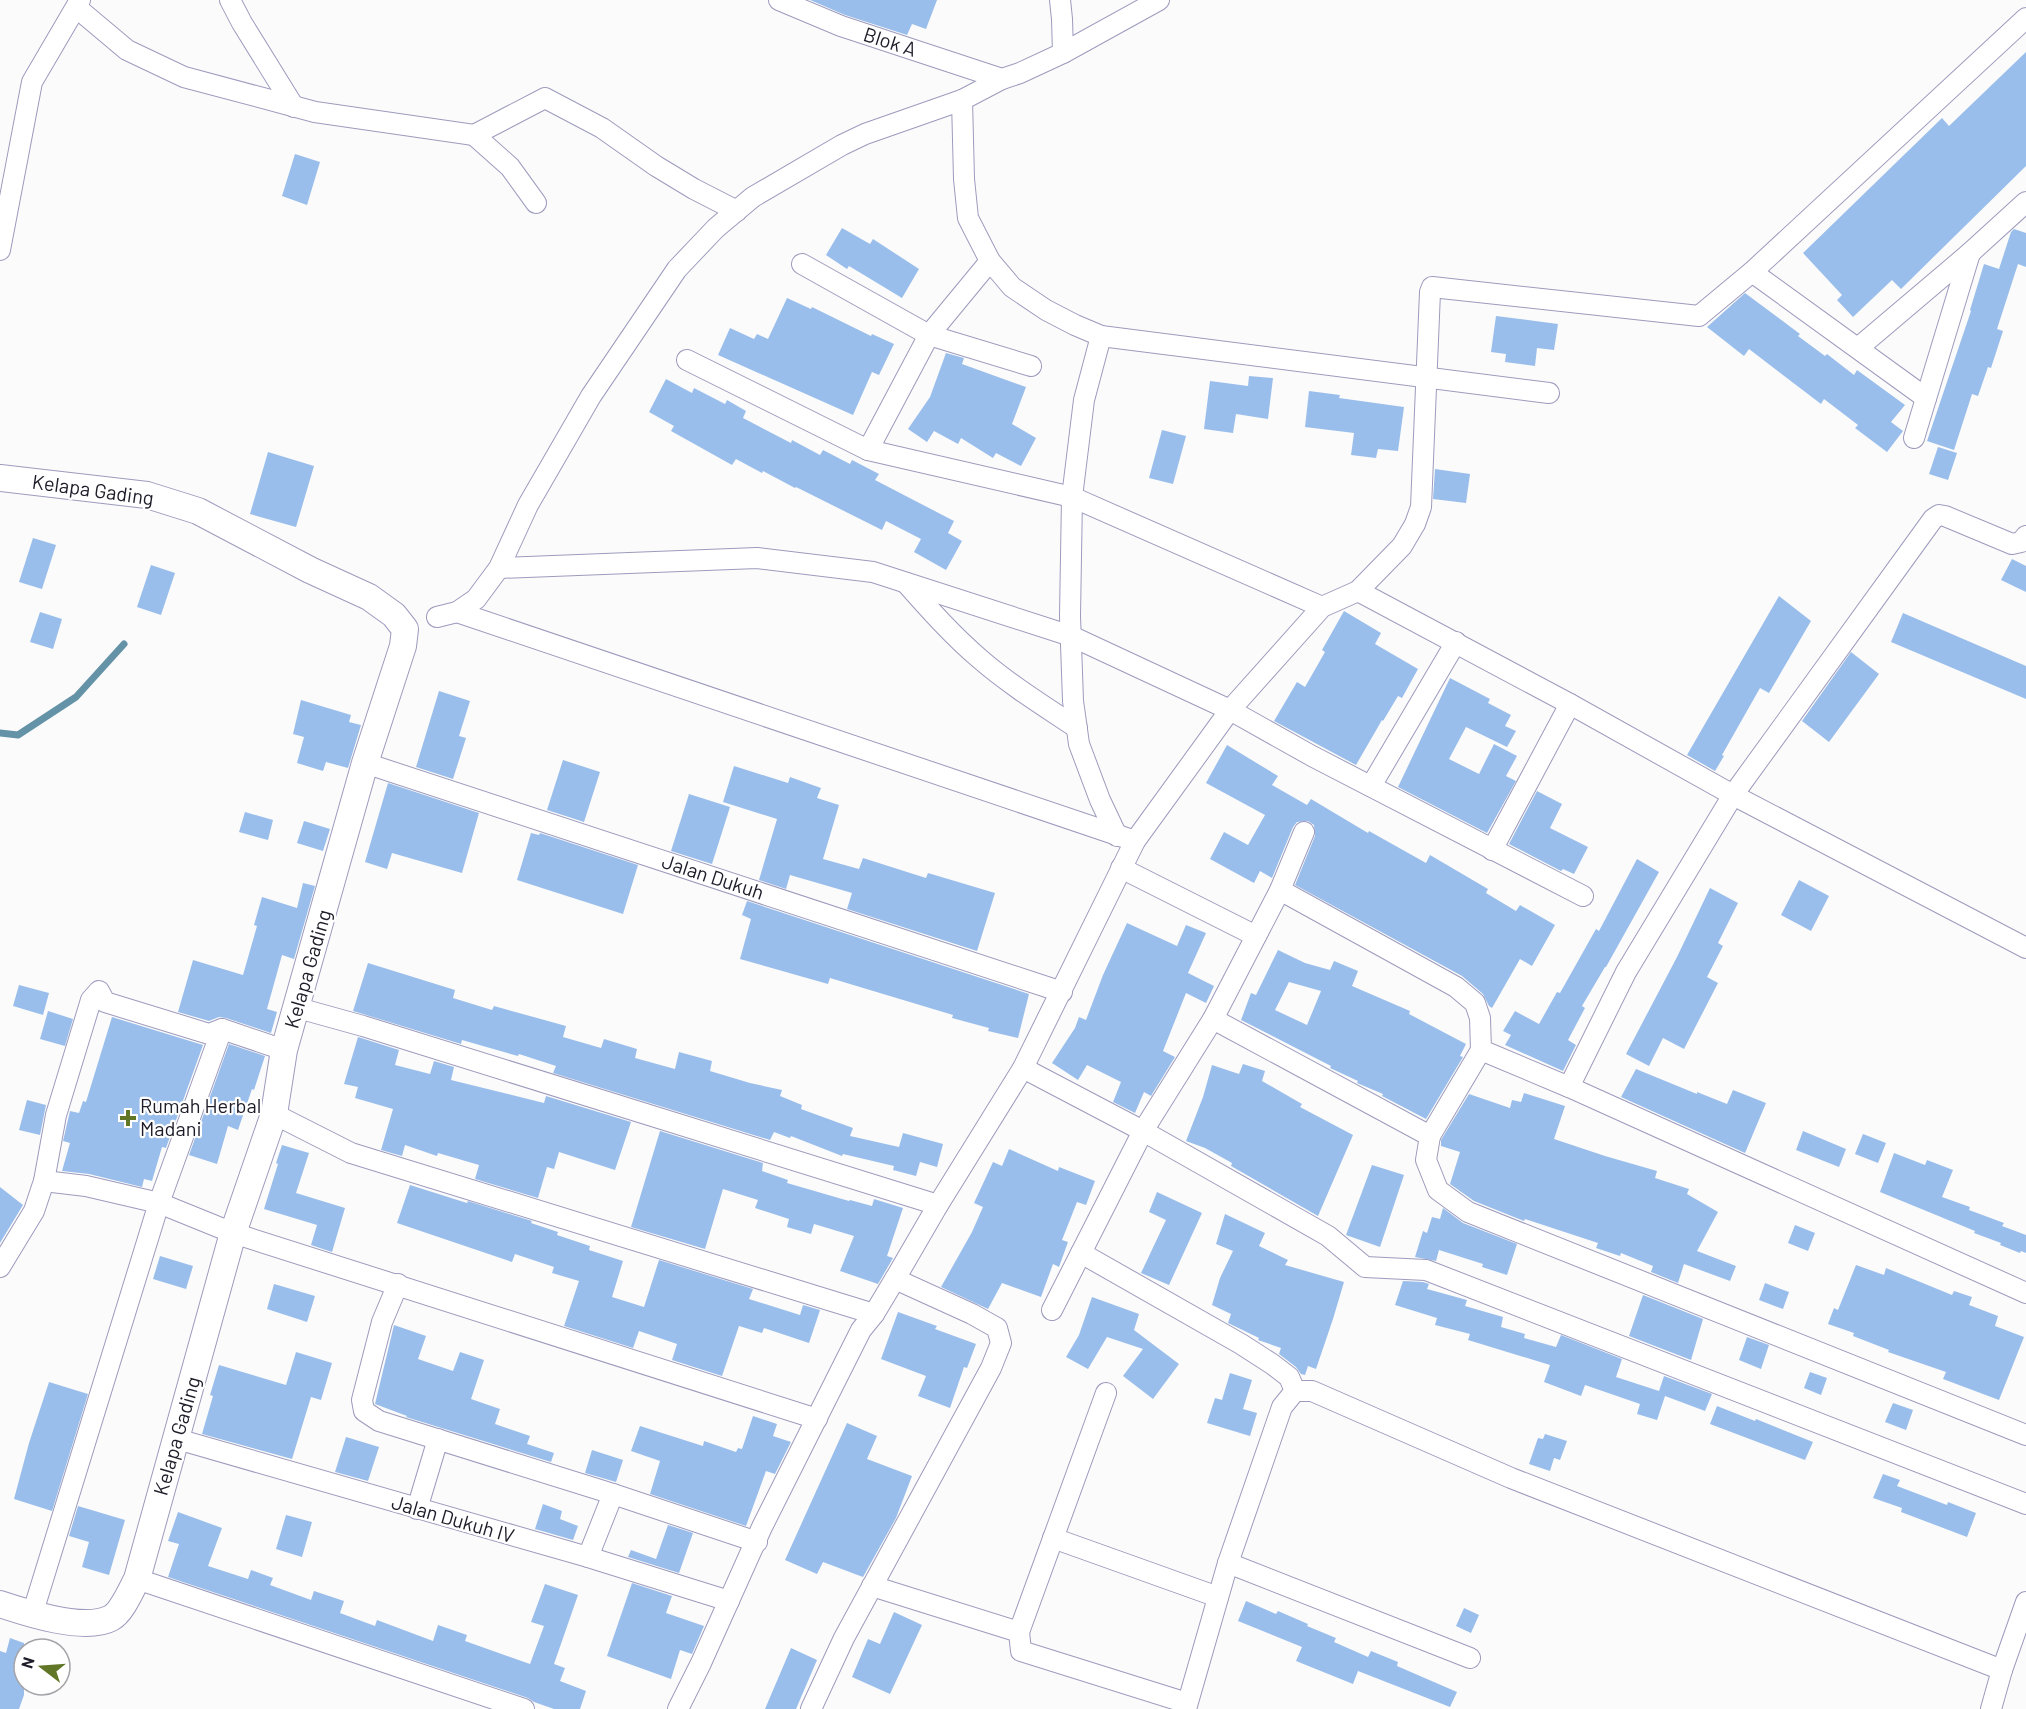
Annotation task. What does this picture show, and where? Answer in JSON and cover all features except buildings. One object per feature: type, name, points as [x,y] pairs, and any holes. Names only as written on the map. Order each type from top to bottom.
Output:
[{"type":"street","points":[[231,0],[242,23],[294,107]]},
{"type":"street","name":"Blok A","points":[[779,0],[841,26],[1002,80]]},
{"type":"street","points":[[1060,0],[1063,53]]},
{"type":"street","points":[[437,617],[458,612],[476,599],[499,568],[528,505],[591,396],[677,269],[736,210],[787,176],[865,134],[962,100],[1063,53],[1159,0]]},
{"type":"street","points":[[0,250],[32,81],[78,4],[127,50],[184,77],[315,112],[474,135],[510,167],[536,203]]},
{"type":"street","points":[[678,1709],[762,1527],[861,1330],[896,1279],[938,1205],[1023,1068],[1121,868],[1126,838],[1230,710],[1323,607],[1358,591],[1402,546],[1415,524],[1420,507],[1425,377],[1432,287],[1699,315],[1752,272],[2026,18]]},
{"type":"street","points":[[474,135],[545,98],[602,128],[656,166],[694,189],[736,210]]},
{"type":"street","points":[[962,100],[964,179],[968,218],[990,261],[1012,287],[1075,326],[1101,336],[1549,393]]},
{"type":"street","points":[[1858,348],[1970,253],[2026,201]]},
{"type":"street","points":[[1914,438],[1970,253]]},
{"type":"street","points":[[868,450],[929,335],[990,261]]},
{"type":"street","points":[[802,264],[929,335],[1031,366]]},
{"type":"street","points":[[1752,272],[1926,398]]},
{"type":"street","points":[[1101,336],[1084,400],[1072,497],[1073,701],[1080,744],[1100,800],[1126,838]]},
{"type":"street","points":[[687,360],[868,450],[1072,497],[1323,607]]},
{"type":"street","name":"Kelapa Gading","points":[[0,478],[147,495],[198,511],[310,570],[369,597],[394,615],[405,629],[403,646],[365,763],[298,1008],[284,1050],[274,1114],[233,1233],[137,1579],[126,1601],[112,1618],[90,1623],[65,1621],[0,1604]]},
{"type":"street","points":[[1569,1087],[1626,972],[1733,795],[1933,519],[1939,515],[1945,516],[2012,544],[2021,542],[2026,536]]},
{"type":"street","points":[[499,568],[757,558],[873,572],[1071,636],[1230,710],[1312,756],[1583,896]]},
{"type":"street","points":[[905,582],[940,621],[980,659],[1023,692],[1077,728]]},
{"type":"street","points":[[1358,591],[1570,704],[1733,795],[2026,948]]},
{"type":"street","points":[[458,612],[1126,838]]},
{"type":"street","points":[[1371,786],[1456,642]]},
{"type":"street","points":[[1492,850],[1570,704]]},
{"type":"street","name":"Jalan Dukuh","points":[[365,763],[1062,992]]},
{"type":"street","points":[[1052,1310],[1143,1131],[1213,1019],[1280,890],[1304,832]]},
{"type":"street","points":[[1121,868],[1256,936]]},
{"type":"street","points":[[1280,890],[1456,987],[1475,1003],[1480,1017],[1480,1050],[1430,1136],[1426,1160],[1438,1190],[1468,1212],[2026,1435]]},
{"type":"street","points":[[0,1267],[34,1211],[44,1181],[56,1115],[92,1000],[99,991],[105,1002],[209,1034],[222,1029],[284,1050]]},
{"type":"street","points":[[298,1008],[938,1205]]},
{"type":"street","points":[[1213,1019],[1430,1136]]},
{"type":"street","points":[[32,1614],[159,1203],[222,1029]]},
{"type":"street","points":[[1480,1050],[1569,1087],[2026,1293]]},
{"type":"street","points":[[1023,1068],[1143,1131],[1328,1236],[1365,1267],[1426,1270],[2026,1504]]},
{"type":"street","points":[[274,1114],[351,1153],[874,1314]]},
{"type":"street","points":[[44,1181],[86,1186],[159,1203],[233,1233],[817,1419]]},
{"type":"street","points":[[1081,1254],[1241,1344],[1289,1377],[1295,1391]]},
{"type":"street","points":[[811,1709],[844,1638],[991,1368],[1001,1343],[997,1328],[896,1279]]},
{"type":"street","points":[[398,1284],[382,1322],[363,1400],[364,1411],[379,1421],[613,1494],[757,1542]]},
{"type":"street","points":[[1106,1394],[1019,1632],[1021,1651],[1186,1706],[1228,1563],[1282,1407],[1295,1391]]},
{"type":"street","points":[[1295,1391],[1312,1391],[1511,1478],[2002,1670]]},
{"type":"street","name":"Jalan Dukuh IV","points":[[177,1439],[588,1557],[729,1601]]},
{"type":"street","points":[[417,1509],[438,1439]]},
{"type":"street","points":[[588,1557],[613,1494]]},
{"type":"street","points":[[1053,1538],[1218,1597]]},
{"type":"street","points":[[1228,1563],[1470,1658]]},
{"type":"street","points":[[137,1579],[524,1709]]},
{"type":"street","points":[[872,1586],[1019,1632]]},
{"type":"street","points":[[1991,1709],[2026,1602]]},
{"type":"waterway","points":[[0,733],[18,735],[76,697],[124,644]]},
{"type":"place","name":"Rumah Herbal Madani","points":[[128,1118]]}]
